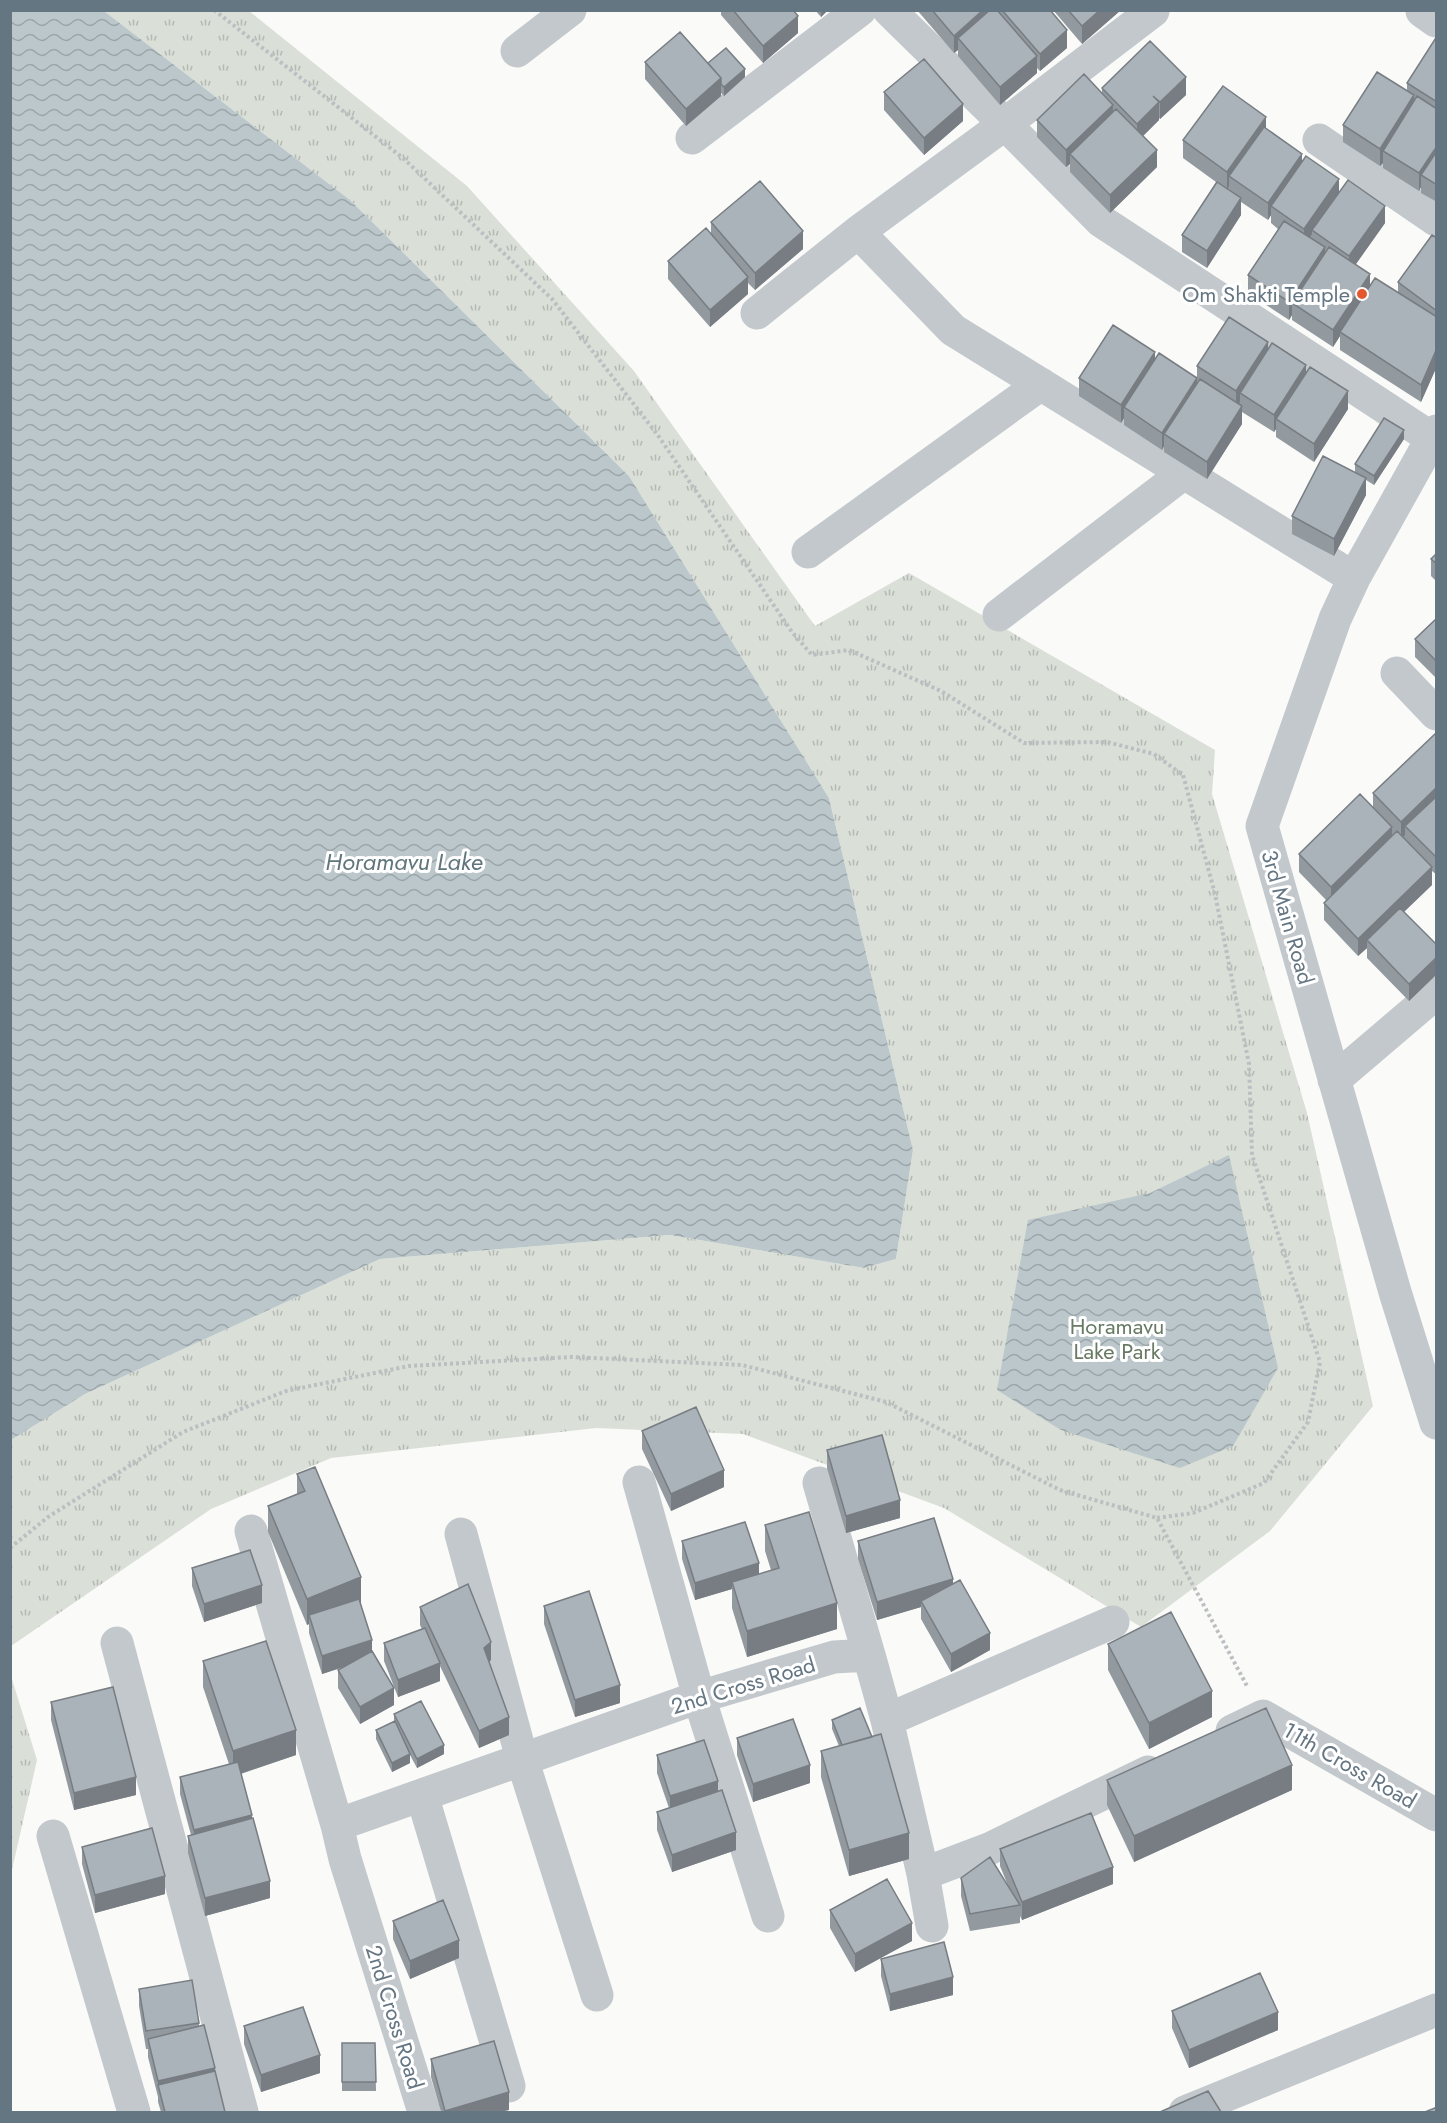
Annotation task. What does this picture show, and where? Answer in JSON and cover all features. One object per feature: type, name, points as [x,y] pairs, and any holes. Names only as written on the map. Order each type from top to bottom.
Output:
[{"type":"street","points":[[517,51],[570,10]]},
{"type":"street","points":[[692,138],[860,10]]},
{"type":"street","points":[[889,10],[1101,221],[1436,437]]},
{"type":"street","points":[[757,313],[858,232],[1153,11]]},
{"type":"street","points":[[1319,140],[1437,220]]},
{"type":"street","points":[[858,232],[953,330],[1354,578]]},
{"type":"street","points":[[808,552],[1041,384]]},
{"type":"street","name":"3rd Main Road","points":[[1436,437],[1354,578],[1335,619],[1262,826],[1395,1292],[1437,1423]]},
{"type":"street","points":[[999,615],[1184,473]]},
{"type":"street","points":[[1397,672],[1437,714]]},
{"type":"street","points":[[1334,1080],[1437,993]]},
{"type":"street","points":[[639,1482],[699,1697],[768,1916]]},
{"type":"street","points":[[819,1483],[887,1720],[923,1874],[932,1926]]},
{"type":"street","points":[[251,1530],[337,1825]]},
{"type":"street","points":[[461,1534],[522,1759],[597,1995]]},
{"type":"street","points":[[887,1720],[1113,1622]]},
{"type":"street","points":[[117,1643],[242,2112]]},
{"type":"street","name":"2nd Cross Road","points":[[424,2112],[345,1859],[337,1825],[699,1697],[834,1657],[869,1655]]},
{"type":"street","points":[[1210,1741],[1263,1716]]},
{"type":"street","name":"11th Cross Road","points":[[1263,1716],[1437,1815]]},
{"type":"street","points":[[923,1874],[989,1849],[1179,1757]]},
{"type":"street","points":[[422,1795],[509,2086]]},
{"type":"street","points":[[53,1836],[135,2112]]},
{"type":"street","points":[[1185,2112],[1437,2010]]},
{"type":"path","points":[[10,1548],[48,1517],[183,1432],[286,1391],[409,1366],[572,1357],[742,1365],[886,1402],[1060,1490],[1157,1518],[1193,1513],[1264,1483],[1308,1422],[1320,1362],[1252,1155],[1249,1064],[1215,894],[1184,775],[1154,754],[1107,742],[1024,743],[941,691],[849,650],[812,655],[792,632],[657,434],[552,299],[403,158],[214,10]]},
{"type":"path","points":[[1157,1518],[1263,1716]]},
{"type":"green space","name":"Horamavu Lake Park","points":[[104,11],[249,11],[467,186],[634,371],[815,626],[909,573],[1215,750],[1212,794],[1307,1113],[1373,1406],[1270,1531],[1141,1627],[944,1508],[743,1434],[596,1428],[331,1458],[211,1509],[11,1646],[11,1440],[85,1394],[380,1259],[670,1235],[864,1268],[896,1259],[913,1150],[829,798],[629,476],[350,200]]},
{"type":"green space","points":[[10,1676],[37,1760],[11,1874]]},
{"type":"water","name":"Horamavu Lake","points":[[11,10],[104,11],[350,200],[629,476],[829,798],[913,1150],[896,1259],[864,1268],[670,1235],[380,1259],[85,1394],[11,1440]]},
{"type":"water","points":[[1229,1155],[1278,1368],[1233,1446],[1180,1468],[1061,1430],[997,1390],[1028,1220],[1150,1193]]},
{"type":"building","points":[[733,10],[793,10],[798,16],[763,46]]},
{"type":"building","points":[[932,10],[983,10],[954,36]]},
{"type":"building","points":[[990,10],[997,10],[1037,56],[1000,87],[958,38]]},
{"type":"building","points":[[1002,10],[1050,10],[1067,30],[1040,54]]},
{"type":"building","points":[[1068,10],[1100,10],[1082,26]]},
{"type":"building","points":[[680,32],[721,78],[686,109],[645,62]]},
{"type":"building","points":[[1437,36],[1437,102],[1407,83]]},
{"type":"building","points":[[1150,41],[1186,77],[1160,102],[1153,96],[1159,102],[1137,124],[1102,88]]},
{"type":"building","points":[[726,48],[745,69],[724,87],[721,84],[721,78],[708,63]]},
{"type":"building","points":[[924,59],[963,104],[924,138],[884,92]]},
{"type":"building","points":[[1377,72],[1414,95],[1380,149],[1343,125]]},
{"type":"building","points":[[1084,74],[1113,105],[1066,150],[1037,120]]},
{"type":"building","points":[[1223,86],[1266,117],[1227,172],[1183,140]]},
{"type":"building","points":[[1417,96],[1437,109],[1437,146],[1419,173],[1383,151]]},
{"type":"building","points":[[1116,109],[1157,150],[1110,195],[1070,154]]},
{"type":"building","points":[[1264,127],[1302,154],[1268,203],[1229,176]]},
{"type":"building","points":[[1437,151],[1437,185],[1421,175]]},
{"type":"building","points":[[1306,156],[1339,179],[1304,229],[1271,206]]},
{"type":"building","points":[[1348,180],[1385,206],[1349,256],[1312,230]]},
{"type":"building","points":[[760,181],[803,231],[755,273],[711,222]]},
{"type":"building","points":[[1217,182],[1241,198],[1207,251],[1182,235]]},
{"type":"building","points":[[1284,221],[1325,247],[1289,302],[1248,275]]},
{"type":"building","points":[[706,228],[748,277],[710,310],[668,261]]},
{"type":"building","points":[[1432,235],[1437,238],[1437,311],[1398,282]]},
{"type":"building","points":[[1329,247],[1370,274],[1333,330],[1292,303]]},
{"type":"building","points":[[1375,278],[1437,317],[1437,348],[1421,385],[1340,332]]},
{"type":"building","points":[[1229,317],[1268,342],[1236,391],[1197,366]]},
{"type":"building","points":[[1113,325],[1155,352],[1121,405],[1079,378]]},
{"type":"building","points":[[1272,343],[1306,365],[1274,415],[1240,393]]},
{"type":"building","points":[[1159,353],[1197,378],[1162,433],[1124,407]]},
{"type":"building","points":[[1310,367],[1348,391],[1314,444],[1276,419]]},
{"type":"building","points":[[1200,379],[1242,406],[1207,462],[1164,434]]},
{"type":"building","points":[[1384,418],[1404,430],[1374,476],[1355,464]]},
{"type":"building","points":[[1323,456],[1366,478],[1334,539],[1292,516]]},
{"type":"building","points":[[1437,553],[1437,564],[1431,559]]},
{"type":"building","points":[[1437,618],[1437,662],[1415,639]]},
{"type":"building","points":[[1436,733],[1437,787],[1401,822],[1373,793]]},
{"type":"building","points":[[1360,794],[1392,827],[1331,887],[1299,854]]},
{"type":"building","points":[[1437,796],[1437,858],[1405,826]]},
{"type":"building","points":[[1397,831],[1432,867],[1358,939],[1324,903]]},
{"type":"building","points":[[1400,908],[1437,945],[1437,957],[1409,984],[1367,940]]},
{"type":"building","points":[[696,1407],[724,1470],[671,1494],[642,1431]]},
{"type":"building","points":[[882,1435],[900,1500],[846,1516],[827,1450]]},
{"type":"building","points":[[315,1467],[361,1577],[307,1599],[268,1506],[305,1491],[297,1474]]},
{"type":"building","points":[[809,1512],[837,1603],[747,1631],[732,1582],[779,1568],[765,1525]]},
{"type":"building","points":[[934,1518],[953,1579],[877,1602],[858,1541]]},
{"type":"building","points":[[745,1522],[759,1563],[695,1583],[682,1541]]},
{"type":"building","points":[[250,1550],[262,1585],[204,1604],[192,1568]]},
{"type":"building","points":[[960,1580],[990,1633],[951,1654],[921,1601]]},
{"type":"building","points":[[468,1584],[491,1642],[484,1648],[509,1717],[479,1731],[420,1607]]},
{"type":"building","points":[[589,1591],[620,1685],[575,1700],[544,1606]]},
{"type":"building","points":[[359,1599],[372,1640],[322,1656],[309,1615]]},
{"type":"building","points":[[1171,1612],[1212,1691],[1149,1723],[1108,1644]]},
{"type":"building","points":[[425,1628],[440,1663],[398,1680],[384,1643]]},
{"type":"building","points":[[266,1641],[296,1730],[233,1751],[203,1661]]},
{"type":"building","points":[[372,1651],[394,1688],[360,1707],[338,1670]]},
{"type":"building","points":[[113,1687],[136,1777],[74,1793],[51,1702]]},
{"type":"building","points":[[421,1701],[444,1745],[417,1759],[394,1714]]},
{"type":"building","points":[[860,1708],[872,1737],[842,1745],[832,1720]]},
{"type":"building","points":[[1266,1708],[1292,1765],[1134,1836],[1107,1780]]},
{"type":"building","points":[[793,1719],[810,1765],[753,1784],[737,1738]]},
{"type":"building","points":[[395,1721],[410,1754],[392,1763],[376,1730]]},
{"type":"building","points":[[881,1734],[909,1833],[849,1850],[821,1751]]},
{"type":"building","points":[[704,1740],[718,1781],[670,1796],[657,1755]]},
{"type":"building","points":[[238,1762],[252,1815],[194,1830],[180,1777]]},
{"type":"building","points":[[722,1790],[736,1832],[672,1855],[657,1812]]},
{"type":"building","points":[[1091,1813],[1113,1867],[1022,1902],[1000,1849]]},
{"type":"building","points":[[253,1818],[270,1881],[205,1898],[188,1836]]},
{"type":"building","points":[[152,1828],[165,1876],[95,1895],[82,1847]]},
{"type":"building","points":[[990,1857],[1020,1905],[970,1914],[961,1878]]},
{"type":"building","points":[[887,1879],[912,1923],[855,1954],[830,1910]]},
{"type":"building","points":[[443,1900],[459,1940],[410,1961],[393,1921]]},
{"type":"building","points":[[944,1942],[953,1977],[890,1994],[881,1959]]},
{"type":"building","points":[[1260,1973],[1278,2012],[1189,2050],[1172,2011]]},
{"type":"building","points":[[192,1980],[199,2023],[146,2031],[139,1989]]},
{"type":"building","points":[[303,2007],[320,2055],[261,2075],[244,2026]]},
{"type":"building","points":[[204,2025],[215,2068],[158,2081],[148,2039]]},
{"type":"building","points":[[494,2041],[509,2092],[445,2111],[431,2059]]},
{"type":"building","points":[[342,2043],[375,2043],[376,2082],[342,2082]]},
{"type":"building","points":[[215,2071],[225,2112],[165,2112],[158,2085]]},
{"type":"building","points":[[1208,2091],[1221,2112],[1160,2112]]},
{"type":"building","points":[[1437,2107],[1437,2112],[1425,2112]]},
{"type":"place","name":"Om Shakti Temple","points":[[1362,294]]}]
